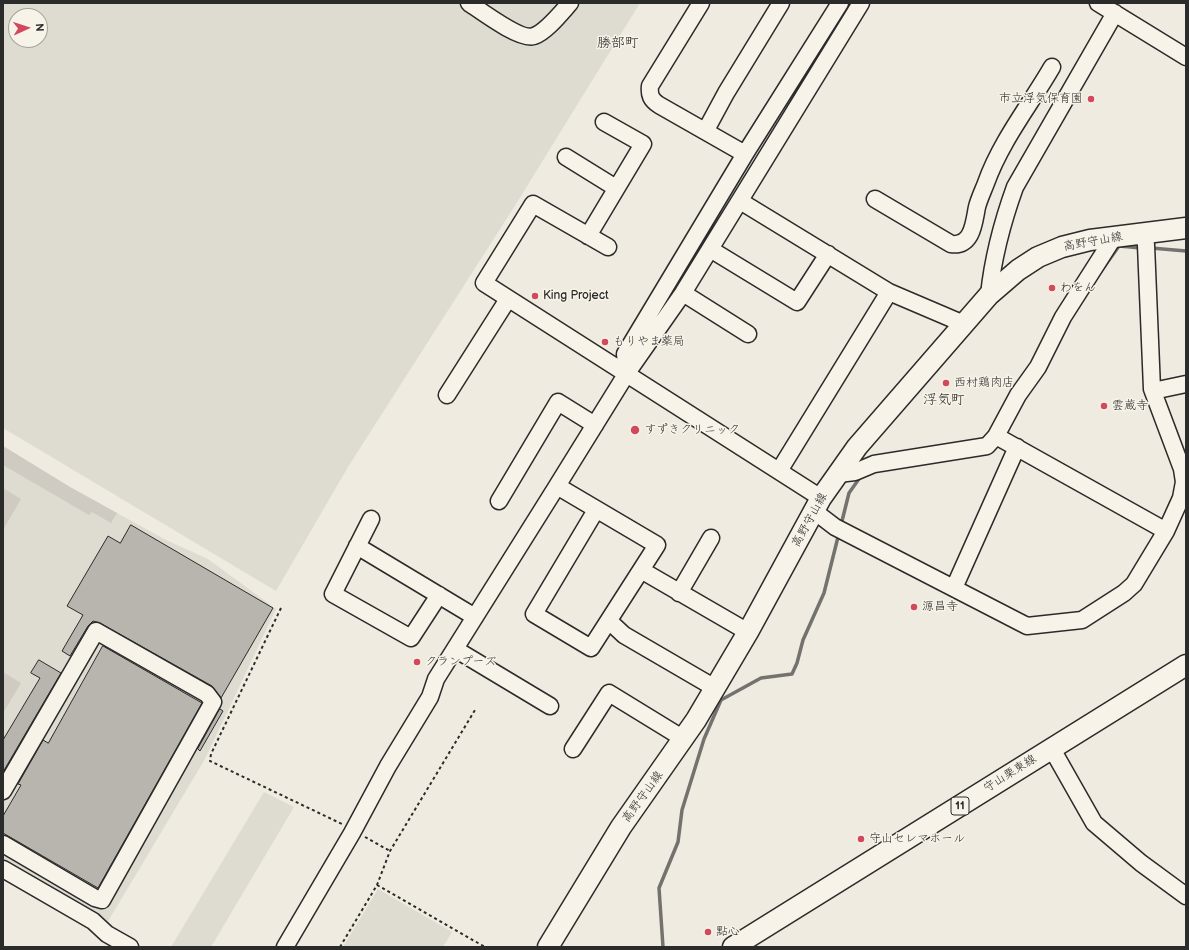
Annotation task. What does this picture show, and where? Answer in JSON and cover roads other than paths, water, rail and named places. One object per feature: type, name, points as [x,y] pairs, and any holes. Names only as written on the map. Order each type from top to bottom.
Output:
[{"type":"main road","name":"高野守山線","points":[[548,947],[621,827],[684,739],[748,632],[818,504],[838,474],[861,442],[989,295],[1018,270],[1044,254],[1062,247],[1114,237],[1145,244],[1186,228]]},
{"type":"main road","name":"守山栗東線","points":[[744,944],[1186,665]]},
{"type":"street","points":[[469,3],[522,36],[534,36],[553,22],[570,3]]},
{"type":"street","points":[[701,3],[650,86],[649,94],[654,102],[706,130],[746,154]]},
{"type":"street","points":[[706,130],[726,93],[781,3]]},
{"type":"street","points":[[627,373],[625,354],[746,154],[840,3]]},
{"type":"street","points":[[285,947],[354,830],[388,766],[430,697],[436,680],[627,373],[683,293],[861,3]]},
{"type":"street","points":[[1098,3],[1186,57]]},
{"type":"street","points":[[989,295],[992,261],[1004,216],[1015,187],[1114,13]]},
{"type":"street","points":[[875,199],[951,244],[957,245],[964,242],[969,237],[978,205],[991,169],[1002,147],[1052,67]]},
{"type":"street","points":[[588,236],[643,144],[604,122]]},
{"type":"street","points":[[566,157],[616,188]]},
{"type":"street","points":[[729,182],[743,197],[828,254],[889,292],[964,324]]},
{"type":"street","points":[[608,247],[533,204],[484,283],[779,471],[818,504],[835,527],[1026,626],[1082,620],[1124,593],[1134,584],[1166,531],[1181,498],[1184,482],[1182,469],[1153,391],[1145,244]]},
{"type":"street","points":[[954,588],[1018,395],[1038,368],[1063,316],[1114,237]]},
{"type":"street","points":[[710,249],[796,302],[828,254]]},
{"type":"street","points":[[779,471],[889,292]]},
{"type":"street","points":[[683,293],[748,334]]},
{"type":"street","points":[[447,395],[508,299]]},
{"type":"street","points":[[1153,391],[1186,384]]},
{"type":"street","points":[[499,501],[558,402],[595,425]]},
{"type":"street","points":[[838,474],[855,472],[874,464],[977,449],[1004,440],[1166,531]]},
{"type":"street","points":[[557,486],[657,545],[591,648],[534,614],[596,510]]},
{"type":"street","points":[[371,520],[333,594],[411,638],[439,595]]},
{"type":"street","points":[[680,593],[711,538]]},
{"type":"street","points":[[357,546],[475,617]]},
{"type":"street","points":[[641,570],[748,632]]},
{"type":"street","points":[[609,621],[624,635],[715,688]]},
{"type":"street","points":[[3,791],[96,631],[207,694],[213,702],[102,900],[95,898],[3,844]]},
{"type":"street","points":[[455,649],[550,706]]},
{"type":"street","points":[[573,749],[609,693],[684,739]]},
{"type":"street","points":[[1052,749],[1094,822],[1141,863],[1186,896]]},
{"type":"street","points":[[3,869],[93,921],[108,934],[130,947]]},
{"type":"street","points":[[93,921],[95,898]]},
{"type":"waterway","points":[[1097,277],[1119,246],[1141,248]]},
{"type":"waterway","points":[[1151,248],[1186,251]]},
{"type":"waterway","points":[[841,525],[849,493],[861,476]]},
{"type":"waterway","points":[[663,947],[659,888],[678,842],[682,810],[704,739],[721,700],[761,678],[792,674],[797,663],[803,640],[824,593],[839,533]]},
{"type":"place","name":"市立浮気保育園","points":[[1091,99]]},
{"type":"place","name":"わをん","points":[[1052,288]]},
{"type":"place","name":"King Project","points":[[535,296]]},
{"type":"place","name":"もりやま薬局","points":[[605,342]]},
{"type":"place","name":"西村鶏肉店","points":[[946,383]]},
{"type":"place","name":"雲蔵寺","points":[[1104,406]]},
{"type":"place","name":"すずきクリニック","points":[[635,430]]},
{"type":"place","name":"源昌寺","points":[[914,607]]},
{"type":"place","name":"クランプーズ","points":[[417,662]]},
{"type":"place","name":"守山セレマホール","points":[[861,839]]},
{"type":"place","name":"點心","points":[[708,932]]},
{"type":"district","name":"勝部町","points":[[618,43]]},
{"type":"district","name":"浮気町","points":[[944,400]]}]
